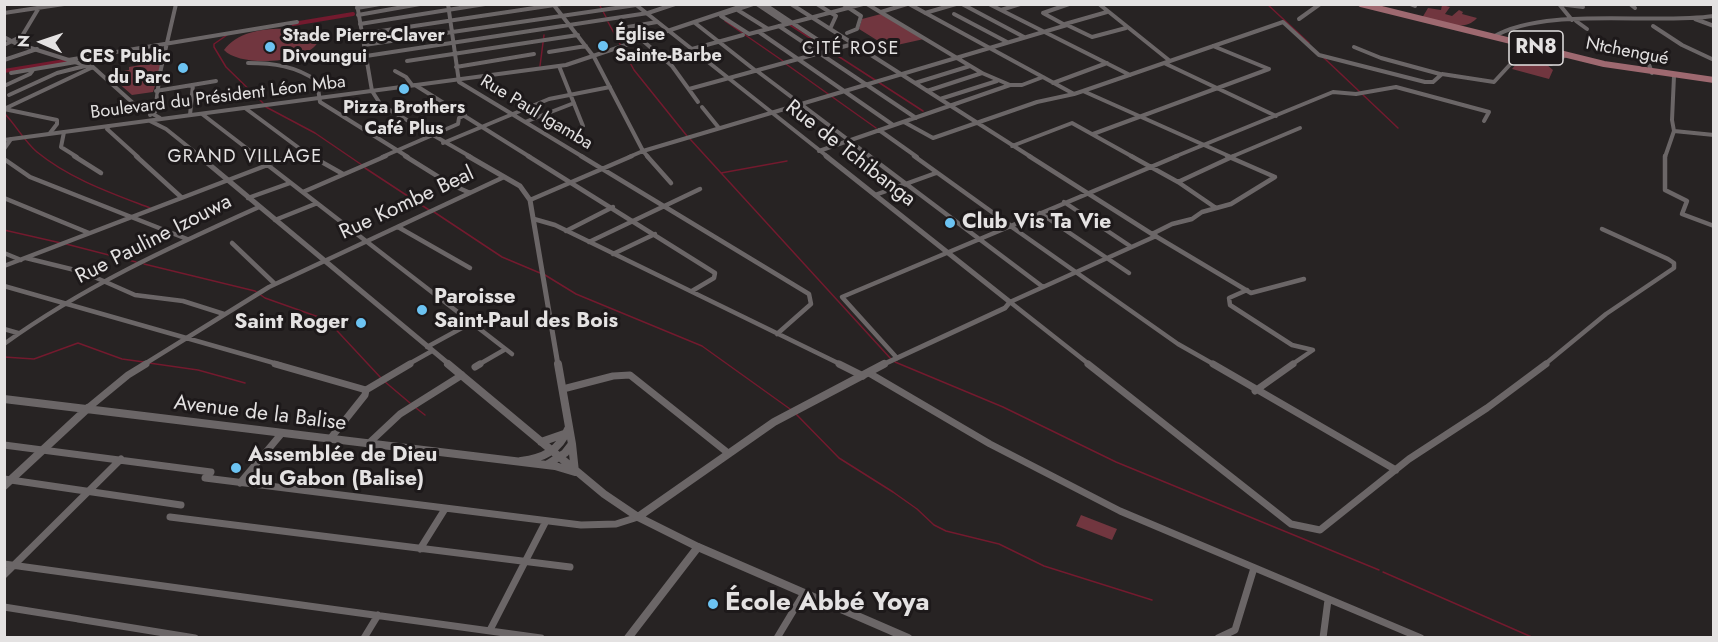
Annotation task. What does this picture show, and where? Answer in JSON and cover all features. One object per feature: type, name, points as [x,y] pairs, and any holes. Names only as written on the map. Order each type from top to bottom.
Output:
[{"type":"main road","name":"Ntchengué","points":[[1361,4],[1566,55],[1652,73],[1713,80]]},
{"type":"street","points":[[4,13],[64,4]]},
{"type":"street","points":[[148,119],[155,112],[156,91],[177,4]]},
{"type":"street","points":[[358,11],[380,4]]},
{"type":"street","points":[[358,11],[420,4]]},
{"type":"street","points":[[448,4],[456,79]]},
{"type":"street","points":[[360,24],[486,4]]},
{"type":"street","points":[[361,34],[561,4]]},
{"type":"street","points":[[366,56],[646,13],[675,4]]},
{"type":"street","name":"Boulevard du Président Léon Mba","points":[[4,140],[148,119],[163,123],[173,117],[559,66],[594,57],[748,4]]},
{"type":"street","points":[[831,50],[790,24],[755,4],[721,16],[747,33],[759,32],[779,26],[790,24],[863,4]]},
{"type":"street","points":[[764,4],[790,24]]},
{"type":"street","points":[[790,4],[1012,146],[1251,293],[1304,279]]},
{"type":"street","points":[[817,4],[837,17],[830,29]]},
{"type":"street","points":[[843,4],[861,18],[857,29],[847,33]]},
{"type":"street","points":[[867,4],[997,81],[1010,85],[1022,85],[1043,77]]},
{"type":"street","points":[[881,12],[908,4],[1074,94]]},
{"type":"street","points":[[925,13],[956,4]]},
{"type":"street","points":[[962,4],[1024,37]]},
{"type":"street","points":[[989,4],[1130,75]]},
{"type":"street","points":[[1001,10],[1020,4]]},
{"type":"street","points":[[1069,4],[1043,13],[1092,37],[1126,28]]},
{"type":"street","points":[[1099,4],[1167,62],[1276,116]]},
{"type":"street","points":[[1299,19],[1320,4]]},
{"type":"street","points":[[1410,4],[1415,6]]},
{"type":"street","points":[[1559,4],[1583,7],[1581,4]]},
{"type":"street","points":[[1559,4],[1573,20],[1587,28]]},
{"type":"street","points":[[1630,4],[1635,8]]},
{"type":"street","points":[[553,5],[594,57],[643,151],[671,183]]},
{"type":"street","points":[[364,45],[635,5]]},
{"type":"street","name":"Rue de Tchibanga","points":[[635,5],[1010,302]]},
{"type":"street","points":[[4,45],[15,43],[21,38],[40,6]]},
{"type":"street","points":[[737,9],[768,29]]},
{"type":"street","points":[[358,11],[372,91],[381,105],[520,186],[530,200],[544,273],[575,472]]},
{"type":"street","points":[[530,200],[643,151],[763,115],[769,110],[800,104],[1107,12]]},
{"type":"street","points":[[954,14],[1007,42]]},
{"type":"street","points":[[1493,37],[1513,27],[1573,20],[1713,16]]},
{"type":"street","points":[[1694,18],[1713,26]]},
{"type":"street","points":[[11,73],[297,22]]},
{"type":"street","points":[[616,29],[657,22]]},
{"type":"street","points":[[904,122],[930,138],[1037,102],[1074,94],[1283,22],[1321,55],[1425,82],[1433,82],[1440,74]]},
{"type":"street","points":[[695,23],[1043,287]]},
{"type":"street","points":[[779,26],[916,118]]},
{"type":"street","points":[[1653,26],[1698,55],[1713,60]]},
{"type":"street","points":[[759,32],[894,125]]},
{"type":"street","points":[[407,61],[578,35]]},
{"type":"street","points":[[692,49],[743,35]]},
{"type":"street","points":[[4,37],[15,43],[91,66],[136,105],[148,119],[163,123],[226,180],[462,375],[575,472],[638,517],[698,547],[804,593],[890,634],[908,638]]},
{"type":"street","points":[[642,40],[672,66],[698,102]]},
{"type":"street","points":[[688,89],[853,44]]},
{"type":"street","points":[[549,52],[586,46]]},
{"type":"street","points":[[1093,134],[1269,69],[1213,46]]},
{"type":"street","points":[[1354,47],[1381,58],[1440,74],[1494,82],[1517,57],[1551,64],[1566,55]]},
{"type":"street","points":[[4,60],[37,49]]},
{"type":"street","points":[[456,67],[534,54]]},
{"type":"street","points":[[1646,56],[1652,73]]},
{"type":"street","points":[[248,63],[270,63],[307,73],[317,81],[320,102],[450,184],[470,193]]},
{"type":"street","points":[[1053,83],[1107,63]]},
{"type":"street","points":[[9,95],[57,73],[91,66]]},
{"type":"street","points":[[4,109],[91,66]]},
{"type":"street","points":[[559,66],[583,126]]},
{"type":"street","points":[[915,83],[970,66]]},
{"type":"street","points":[[4,86],[30,74],[33,70]]},
{"type":"street","points":[[395,71],[715,273],[714,278],[692,291]]},
{"type":"street","points":[[927,91],[982,73]]},
{"type":"street","points":[[1674,76],[1672,120],[1674,131],[1665,153],[1665,190],[1687,201],[1682,214],[1713,226]]},
{"type":"street","name":"Rue Paul Igamba","points":[[456,79],[809,294],[811,304],[777,334]]},
{"type":"street","points":[[156,91],[216,81]]},
{"type":"street","points":[[940,99],[997,81]]},
{"type":"street","points":[[190,115],[193,85]]},
{"type":"street","points":[[819,151],[1010,85]]},
{"type":"street","points":[[443,143],[512,113],[571,94],[610,87]]},
{"type":"street","points":[[894,360],[842,297],[1064,202],[1333,92],[1363,93],[1396,87],[1489,112],[1484,121]]},
{"type":"street","points":[[205,478],[546,521],[592,525],[620,524],[638,517],[781,418],[1073,272],[1216,208],[1231,204],[1275,177],[1083,91]]},
{"type":"street","points":[[525,122],[574,103]]},
{"type":"street","points":[[702,107],[719,128]]},
{"type":"street","points":[[245,108],[303,151],[343,174]]},
{"type":"street","points":[[4,109],[57,120],[57,124],[50,133]]},
{"type":"street","points":[[202,114],[303,192],[315,204],[512,354]]},
{"type":"street","points":[[303,192],[458,124],[459,118],[465,115]]},
{"type":"street","points":[[1012,146],[1072,123],[1178,182],[1216,208]]},
{"type":"street","points":[[109,126],[107,129],[181,197]]},
{"type":"street","points":[[1178,182],[1300,128]]},
{"type":"street","points":[[879,130],[1073,272],[1178,344],[1255,391],[1396,470]]},
{"type":"street","points":[[1674,131],[1713,135]]},
{"type":"street","points":[[64,132],[61,147],[100,173]]},
{"type":"street","points":[[4,149],[11,139]]},
{"type":"street","points":[[4,266],[303,151]]},
{"type":"street","points":[[4,159],[30,177],[187,239]]},
{"type":"street","points":[[875,195],[936,173]]},
{"type":"street","name":"Rue Kombe Beal","points":[[325,261],[504,177]]},
{"type":"street","points":[[248,198],[290,183]]},
{"type":"street","points":[[589,242],[700,189]]},
{"type":"street","points":[[4,198],[89,234]]},
{"type":"street","points":[[1064,202],[1130,246]]},
{"type":"street","points":[[275,220],[315,204]]},
{"type":"street","name":"Rue Pauline Izouwa","points":[[4,344],[64,304],[104,282],[187,239],[259,207]]},
{"type":"street","points":[[566,231],[613,207]]},
{"type":"street","points":[[1040,213],[1129,273]]},
{"type":"street","points":[[534,219],[546,221],[777,334],[866,374],[1053,478],[1120,511],[1421,638]]},
{"type":"street","points":[[398,227],[470,268]]},
{"type":"street","points":[[1010,302],[1291,524],[1320,530],[1396,470],[1487,408],[1559,354],[1606,314],[1674,268],[1674,263],[1668,259],[1602,229]]},
{"type":"street","points":[[613,254],[655,234]]},
{"type":"street","points":[[232,243],[275,284]]},
{"type":"street","points":[[4,254],[70,268],[135,295],[183,301],[224,314]]},
{"type":"street","points":[[4,486],[88,408],[144,364],[275,284],[325,261]]},
{"type":"street","points":[[4,286],[185,340],[366,390]]},
{"type":"street","points":[[1247,290],[1229,298],[1230,305],[1292,345],[1312,350],[1255,391]]},
{"type":"street","points":[[330,439],[366,390],[471,323]]},
{"type":"street","points":[[4,330],[18,333]]},
{"type":"street","points":[[475,367],[504,350]]},
{"type":"street","points":[[368,444],[384,424],[421,398],[462,375]]},
{"type":"street","points":[[563,389],[613,376],[630,375],[728,453]]},
{"type":"street","name":"Avenue de la Balise","points":[[4,399],[512,463]]},
{"type":"street","points":[[530,460],[543,443],[568,430]]},
{"type":"street","points":[[557,455],[568,430]]},
{"type":"street","points":[[240,483],[282,433]]},
{"type":"street","points":[[545,465],[572,444]]},
{"type":"street","points":[[4,445],[210,472]]},
{"type":"street","points":[[512,463],[557,455]]},
{"type":"street","points":[[4,576],[121,459]]},
{"type":"street","points":[[512,463],[545,465],[575,472]]},
{"type":"street","points":[[8,480],[181,505]]},
{"type":"street","points":[[420,549],[445,509]]},
{"type":"street","points":[[170,518],[570,567]]},
{"type":"street","points":[[490,630],[546,521]]},
{"type":"street","points":[[628,638],[698,547]]},
{"type":"street","points":[[4,564],[541,638]]},
{"type":"street","points":[[1218,638],[1235,630],[1254,568]]},
{"type":"street","points":[[777,638],[804,593]]},
{"type":"street","points":[[1323,638],[1328,600]]},
{"type":"street","points":[[4,607],[195,638]]},
{"type":"street","points":[[364,638],[378,615]]},
{"type":"shaded area","points":[[1442,5],[1450,7],[1445,14],[1452,16],[1459,10],[1463,12],[1462,14],[1477,18],[1459,26],[1422,18],[1428,8],[1441,10]]},
{"type":"shaded area","points":[[881,14],[924,39],[888,47],[859,29],[862,19]]},
{"type":"shaded area","name":"Stade Pierre-Claver Divoungui","points":[[288,29],[318,35],[319,40],[313,48],[302,54],[274,61],[245,59],[233,56],[224,50],[237,39],[253,32]]},
{"type":"shaded area","points":[[1521,58],[1546,64],[1553,70],[1549,79],[1512,69]]},
{"type":"shaded area","points":[[163,61],[153,92],[132,95],[108,74],[129,70],[129,67]]},
{"type":"shaded area","points":[[1081,515],[1117,529],[1112,540],[1076,526]]},
{"type":"waterway","points":[[599,4],[606,17]]},
{"type":"waterway","points":[[1267,4],[1309,43]]},
{"type":"waterway","points":[[293,24],[353,14]]},
{"type":"waterway","points":[[725,21],[783,61]]},
{"type":"waterway","points":[[608,22],[634,70],[687,136]]},
{"type":"waterway","points":[[790,25],[923,111]]},
{"type":"waterway","points":[[227,35],[214,44],[214,47],[226,67],[263,103]]},
{"type":"waterway","points":[[540,66],[544,35]]},
{"type":"waterway","points":[[1323,57],[1398,128]]},
{"type":"waterway","points":[[4,71],[71,60]]},
{"type":"waterway","points":[[786,64],[876,128]]},
{"type":"waterway","points":[[266,107],[315,133],[362,165]]},
{"type":"waterway","points":[[4,113],[32,148],[50,162],[91,184],[150,208]]},
{"type":"waterway","points":[[690,139],[721,173]]},
{"type":"waterway","points":[[721,173],[787,161]]},
{"type":"waterway","points":[[365,168],[429,210]]},
{"type":"waterway","points":[[721,173],[891,359]]},
{"type":"waterway","points":[[434,212],[502,257],[540,273]]},
{"type":"waterway","points":[[4,230],[61,243]]},
{"type":"waterway","points":[[66,244],[136,262]]},
{"type":"waterway","points":[[144,264],[255,291],[265,298],[327,320],[381,378]]},
{"type":"waterway","points":[[545,275],[576,294],[702,346],[790,409]]},
{"type":"waterway","points":[[4,357],[34,359],[78,343],[122,359],[144,362]]},
{"type":"waterway","points":[[895,362],[1003,407],[1116,462],[1379,570]]},
{"type":"waterway","points":[[149,363],[198,370],[245,383]]},
{"type":"waterway","points":[[384,381],[410,403]]},
{"type":"waterway","points":[[416,408],[425,415]]},
{"type":"waterway","points":[[796,414],[839,458],[893,492],[917,509],[934,525],[946,531],[999,544],[1044,566],[1152,600]]},
{"type":"waterway","points":[[1383,572],[1534,638]]},
{"type":"place","name":"Église Sainte-Barbe","points":[[603,46]]},
{"type":"place","name":"Stade Pierre-Claver Divoungui","points":[[270,47]]},
{"type":"place","name":"CES Public du Parc","points":[[183,68]]},
{"type":"place","name":"Pizza Brothers Café Plus","points":[[404,89]]},
{"type":"place","name":"Club Vis Ta Vie","points":[[950,223]]},
{"type":"place","name":"Paroisse Saint-Paul des Bois","points":[[422,310]]},
{"type":"place","name":"Saint Roger","points":[[361,323]]},
{"type":"place","name":"Assemblée de Dieu du Gabon (Balise)","points":[[236,468]]},
{"type":"place","name":"École Abbé Yoya","points":[[713,604]]},
{"type":"district","name":"CITÉ ROSE","points":[[851,50]]},
{"type":"district","name":"GRAND VILLAGE","points":[[245,158]]}]
